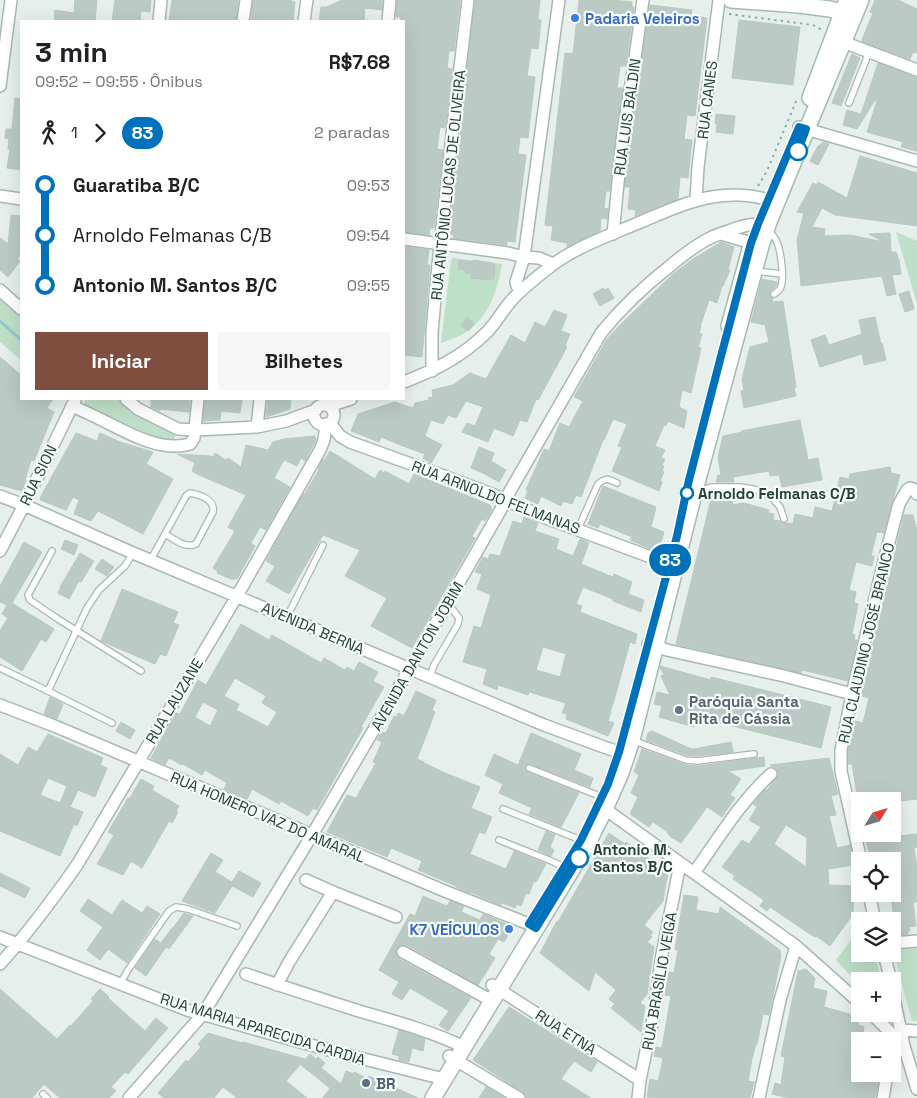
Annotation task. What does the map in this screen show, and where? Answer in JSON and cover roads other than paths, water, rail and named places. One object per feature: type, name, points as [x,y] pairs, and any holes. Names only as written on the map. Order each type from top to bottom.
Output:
[{"type":"main road","points":[[732,0],[800,3],[847,11]]},
{"type":"main road","points":[[623,754],[673,564],[717,370],[756,245],[837,42],[847,11],[861,0]]},
{"type":"main road","points":[[763,225],[768,200],[803,128]]},
{"type":"main road","points":[[673,564],[749,301],[756,245]]},
{"type":"main road","points":[[423,1098],[440,1078],[457,1052],[492,990],[532,926],[587,845],[604,803],[608,784],[632,740],[652,645]]},
{"type":"main road","points":[[532,926],[564,867],[604,803]]},
{"type":"main road","points":[[433,1098],[440,1078]]},
{"type":"street","points":[[0,86],[11,0]]},
{"type":"street","points":[[159,20],[162,0]]},
{"type":"street","points":[[243,20],[246,0]]},
{"type":"street","points":[[304,20],[307,0]]},
{"type":"street","points":[[388,20],[390,0]]},
{"type":"street","name":"RUA ANTÔNIO LUCAS DE OLIVEIRA","points":[[432,370],[432,332],[468,0]]},
{"type":"street","points":[[521,291],[516,282],[524,257],[559,0]]},
{"type":"street","name":"RUA LUIS BALDIN","points":[[612,234],[623,132],[643,0]]},
{"type":"street","name":"RUA CANES","points":[[696,200],[698,167],[719,0]]},
{"type":"street","points":[[837,42],[917,70]]},
{"type":"street","points":[[803,128],[917,161]]},
{"type":"street","points":[[0,196],[20,199]]},
{"type":"street","points":[[405,382],[432,370],[463,353],[487,332],[511,300],[521,291],[553,264],[579,249],[696,200],[722,196],[751,196],[768,200]]},
{"type":"street","name":"AVENIDA DANTON JOBIM","points":[[129,1098],[203,1014],[312,835],[410,668],[601,333],[641,290],[685,254],[712,237],[747,225],[763,225]]},
{"type":"street","points":[[721,234],[756,245]]},
{"type":"street","points":[[405,239],[539,258],[553,264]]},
{"type":"street","points":[[0,290],[20,308]]},
{"type":"street","points":[[127,400],[138,409],[162,422],[178,428],[196,430],[257,427],[325,416],[346,400]]},
{"type":"street","points":[[74,402],[128,434],[167,446],[190,444],[196,430],[198,400]]},
{"type":"street","points":[[257,427],[260,400]]},
{"type":"street","name":"RUA SION","points":[[0,551],[74,402]]},
{"type":"street","name":"RUA ARNOLDO FELMANAS","points":[[325,416],[340,436],[350,442],[506,500],[546,518],[673,564]]},
{"type":"street","name":"RUA LAUZANE","points":[[0,964],[50,904],[77,865],[320,450],[324,440],[325,416]]},
{"type":"street","name":"RUA CLAUDINO JOSÉ BRANCO","points":[[860,852],[841,771],[841,750],[852,694],[899,504],[907,490],[914,491]]},
{"type":"street","name":"AVENIDA BERNA","points":[[0,496],[150,561],[544,725],[623,754]]},
{"type":"street","points":[[652,645],[852,694]]},
{"type":"street","name":"RUA HOMERO VAZ DO AMARAL","points":[[0,705],[57,727],[532,926]]},
{"type":"street","points":[[694,873],[742,806],[771,774]]},
{"type":"street","points":[[604,803],[680,864],[796,946],[851,995]]},
{"type":"street","name":"RUA BRASÍLIO VEIGA","points":[[638,1098],[653,1018],[662,954],[680,864]]},
{"type":"street","points":[[306,880],[396,917]]},
{"type":"street","points":[[277,984],[333,892]]},
{"type":"street","name":"RUA MARIA APARECIDA CARDIA","points":[[0,937],[187,1010],[336,1052],[440,1078]]},
{"type":"street","points":[[901,942],[917,941]]},
{"type":"street","points":[[759,1098],[780,1000],[796,946]]},
{"type":"street","name":"RUA ETNA","points":[[404,952],[492,990],[640,1080]]},
{"type":"street","points":[[246,974],[316,998],[411,1026],[457,1052],[519,1098]]},
{"type":"street","points":[[880,1022],[892,1032]]},
{"type":"street","points":[[917,1031],[901,1039],[917,1089]]},
{"type":"street","points":[[883,1098],[886,1082]]},
{"type":"lane","points":[[849,103],[868,52]]},
{"type":"lane","points":[[763,225],[776,241],[780,255],[781,288],[774,294]]},
{"type":"lane","points":[[754,271],[782,274]]},
{"type":"lane","points":[[578,529],[598,484],[602,480],[607,479],[617,483]]},
{"type":"lane","points":[[694,494],[711,488],[740,486],[753,489],[765,493],[773,499],[780,507],[784,519]]},
{"type":"lane","points":[[150,561],[186,496],[190,493],[196,494],[211,502],[214,506],[213,512],[196,544],[186,546],[165,534]]},
{"type":"lane","points":[[287,617],[323,545]]},
{"type":"lane","points":[[52,551],[28,595],[30,600],[76,631],[142,671]]},
{"type":"lane","points":[[48,691],[87,608],[99,590],[125,566],[133,553]]},
{"type":"lane","points":[[430,676],[434,665],[458,624],[459,618],[453,610],[446,606]]},
{"type":"lane","points":[[0,668],[112,723]]},
{"type":"lane","points":[[632,740],[686,760],[754,754]]},
{"type":"lane","points":[[529,768],[604,803]]},
{"type":"lane","points":[[503,809],[581,840]]},
{"type":"lane","points":[[499,840],[564,867]]},
{"type":"lane","points":[[120,984],[169,911],[176,908],[188,909],[237,926]]},
{"type":"waterway","points":[[0,321],[20,339]]},
{"type":"place","name":"Padaria Veleiros","points":[[575,18]]},
{"type":"place","name":"Arnoldo Felmanas C/B","points":[[687,493]]},
{"type":"place","name":"Paróquia Santa Rita de Cássia","points":[[679,710]]},
{"type":"place","name":"Antonio M. Santos B/C","points":[[579,858]]},
{"type":"place","name":"K7 VEÍCULOS","points":[[509,929]]},
{"type":"place","name":"BR","points":[[366,1083]]}]
